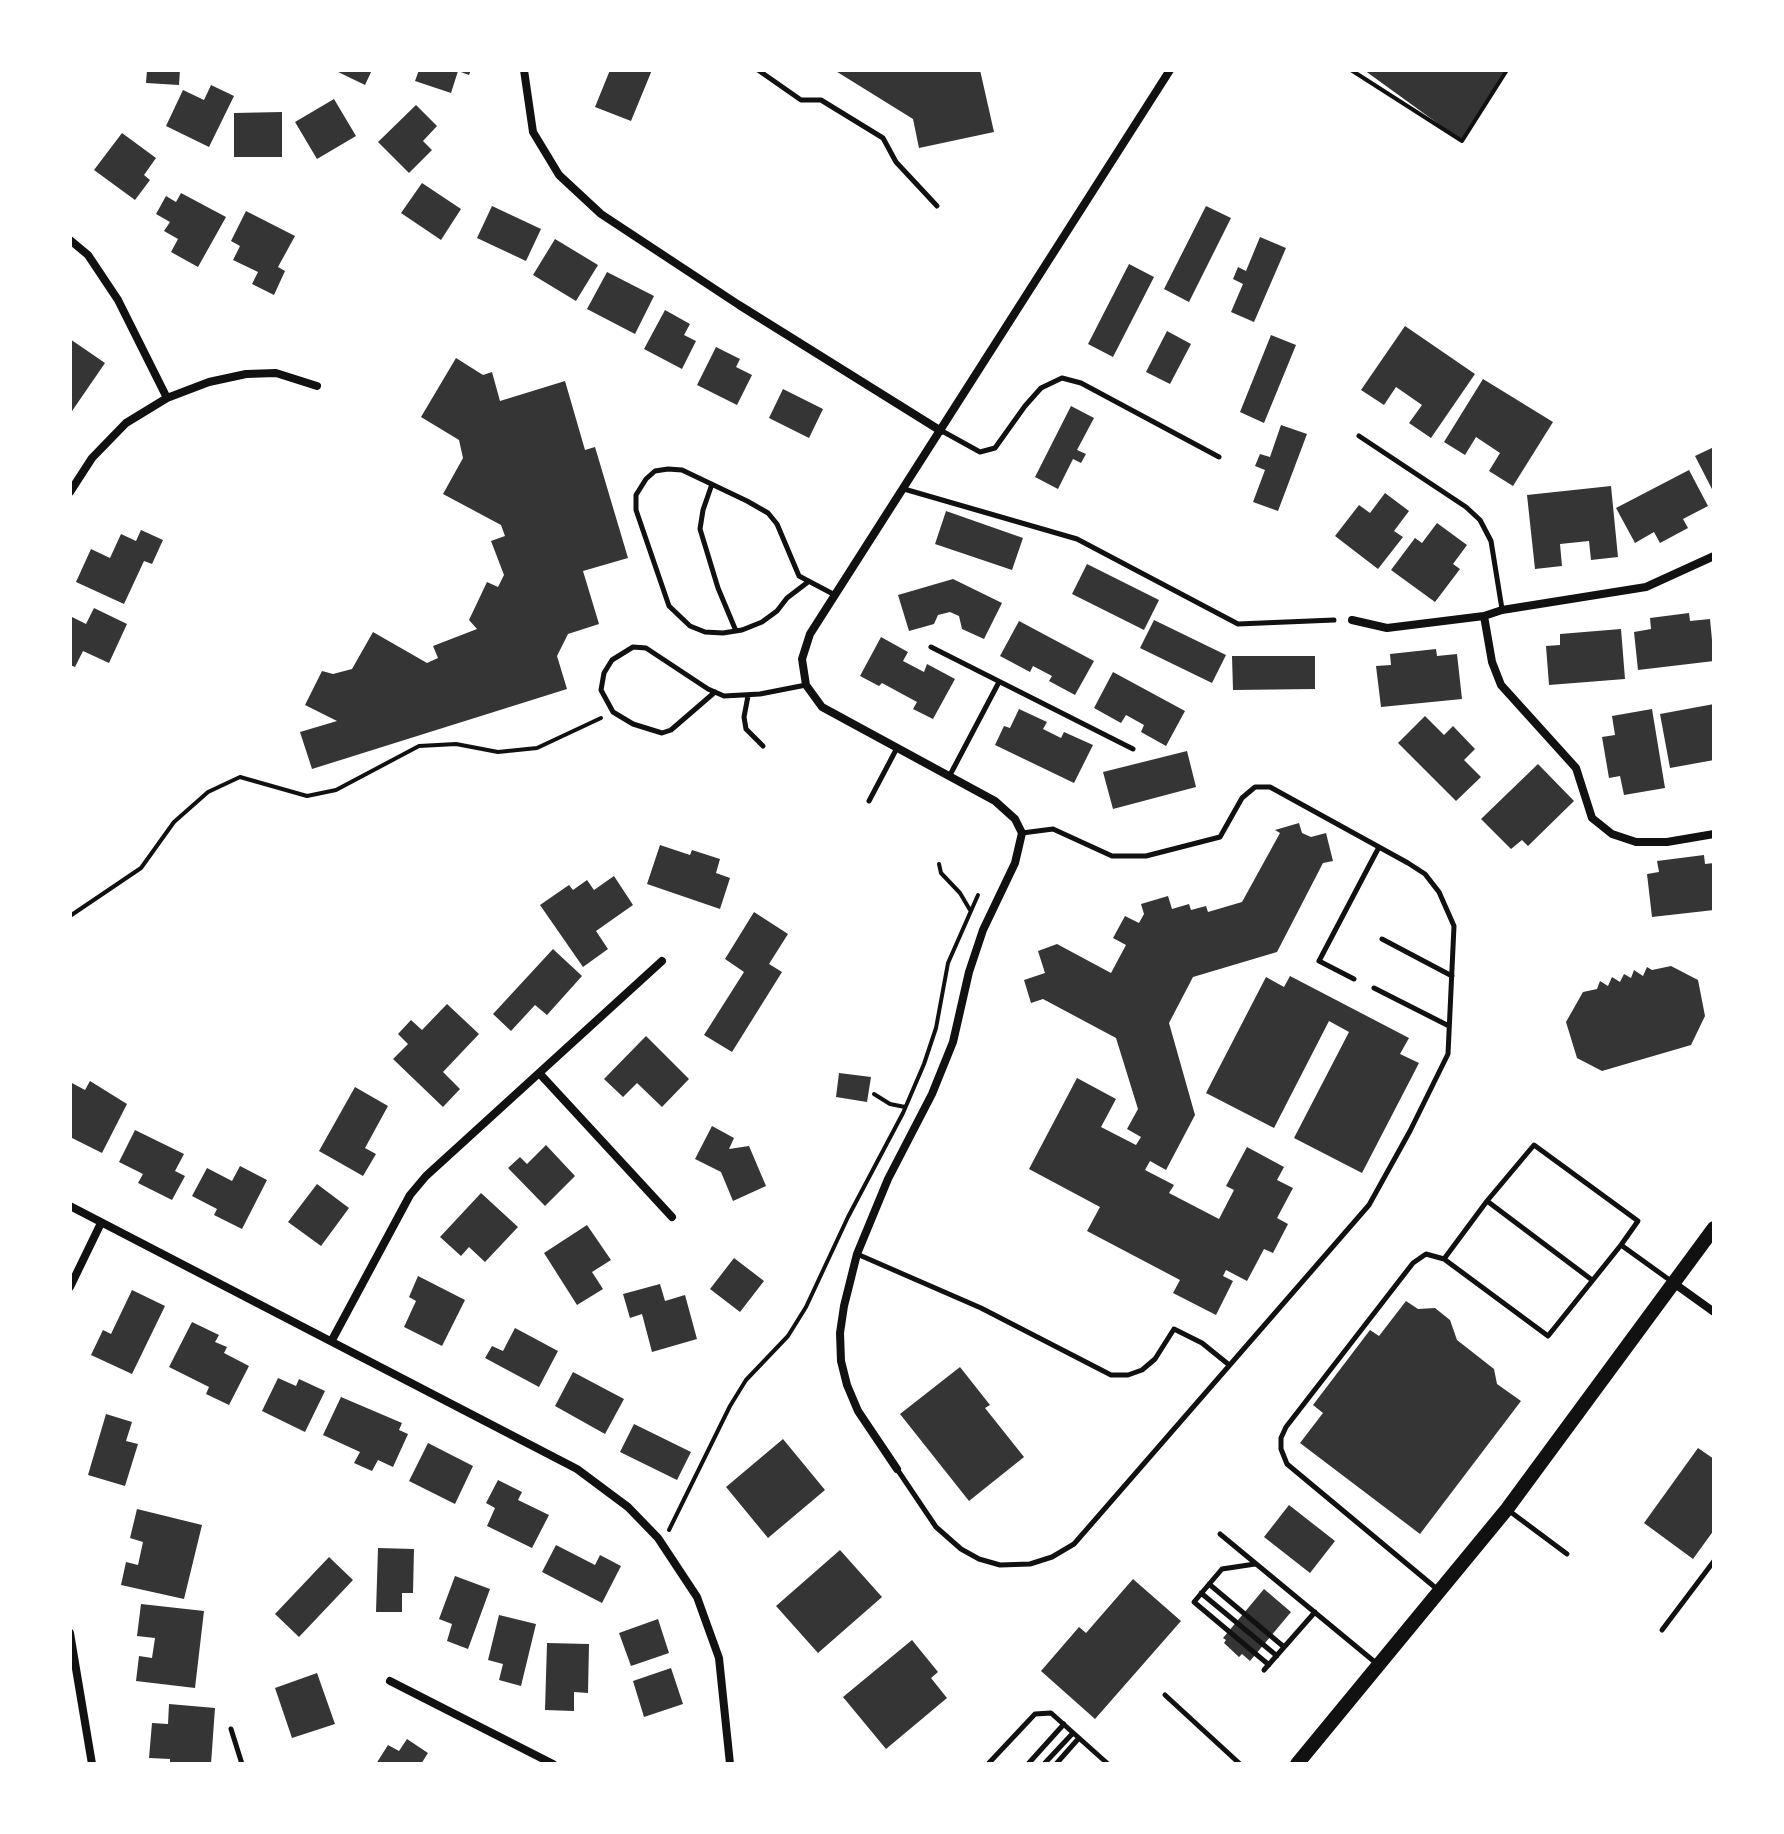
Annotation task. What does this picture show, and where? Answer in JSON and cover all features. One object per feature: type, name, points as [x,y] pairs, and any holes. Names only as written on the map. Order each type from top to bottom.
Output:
[{"type":"street","points":[[524,70],[533,132],[559,175],[601,214],[739,305],[941,431]]},
{"type":"street","points":[[897,1469],[858,1411],[847,1385],[841,1361],[842,1320],[857,1254],[888,1179],[924,1110],[953,1042],[969,972],[983,930],[1015,863],[1022,833],[1015,819],[995,801],[822,707],[806,685],[802,659],[810,634],[1170,70]]},
{"type":"street","points":[[70,240],[88,255],[118,300],[167,398]]},
{"type":"street","points":[[70,492],[92,458],[126,423],[167,398],[209,382],[246,374],[276,373],[317,386]]},
{"type":"street","points":[[1352,620],[1387,628],[1484,616],[1502,610],[1646,587],[1714,556]]},
{"type":"street","points":[[1484,616],[1492,662],[1501,685],[1576,768],[1592,818],[1612,834],[1636,842],[1667,842],[1714,834]]},
{"type":"street","points":[[332,1340],[410,1195],[426,1176],[662,961]]},
{"type":"street","points":[[540,1074],[672,1217]]},
{"type":"street","points":[[70,1206],[577,1469],[628,1507],[658,1538],[697,1597],[719,1658],[730,1764]]},
{"type":"street","points":[[70,1287],[101,1223]]},
{"type":"street","points":[[1297,1764],[1380,1667],[1507,1509],[1714,1228]]},
{"type":"street","points":[[1675,1284],[1714,1312]]},
{"type":"street","points":[[70,1633],[92,1764]]},
{"type":"street","points":[[390,1681],[553,1764]]},
{"type":"lane","points":[[758,70],[801,100],[821,100],[883,138],[896,162],[937,206]]},
{"type":"lane","points":[[941,431],[980,452],[995,448],[1041,388],[1062,378],[1081,383],[1219,457]]},
{"type":"lane","points":[[1359,436],[1466,507],[1480,520],[1491,541],[1502,610]]},
{"type":"lane","points":[[808,582],[769,617],[736,631],[705,632],[678,617],[669,606],[636,510],[636,495],[655,471],[682,470],[712,484],[768,513],[777,524],[799,576],[835,595]]},
{"type":"lane","points":[[712,484],[700,529],[718,588],[736,631]]},
{"type":"lane","points":[[904,489],[1077,539],[1238,624],[1334,620]]},
{"type":"lane","points":[[715,692],[671,730],[662,733],[641,727],[613,712],[601,690],[604,673],[612,660],[633,647],[646,648],[724,696],[748,696],[806,685]]},
{"type":"lane","points":[[931,647],[1133,749]]},
{"type":"lane","points":[[949,776],[999,682]]},
{"type":"lane","points":[[748,696],[744,717],[746,729],[763,746]]},
{"type":"lane","points":[[869,801],[897,747]]},
{"type":"lane","points":[[897,1469],[936,1527],[961,1549],[979,1559],[1000,1565],[1030,1564],[1052,1557],[1074,1544],[1369,1205],[1448,1054],[1454,926],[1439,892],[1425,874],[1270,787],[1255,787],[1242,798],[1220,837],[1146,856],[1112,856],[1053,829],[1022,833]]},
{"type":"lane","points":[[1354,979],[1319,961],[1379,847]]},
{"type":"lane","points":[[1382,939],[1452,976]]},
{"type":"lane","points":[[1374,988],[1449,1026]]},
{"type":"lane","points":[[1441,1592],[1287,1464],[1281,1449],[1281,1438],[1286,1427],[1413,1263],[1426,1254],[1444,1259],[1548,1336],[1638,1221],[1534,1145],[1444,1259]]},
{"type":"lane","points":[[1487,1201],[1592,1280]]},
{"type":"lane","points":[[1621,1245],[1675,1284]]},
{"type":"lane","points":[[857,1254],[981,1308],[1111,1375],[1128,1375],[1142,1370],[1155,1359],[1174,1329],[1202,1343],[1228,1364]]},
{"type":"lane","points":[[1507,1509],[1567,1554]]},
{"type":"lane","points":[[1220,1534],[1380,1667]]},
{"type":"lane","points":[[1662,1630],[1714,1561]]},
{"type":"lane","points":[[1256,1564],[1222,1569],[1194,1602],[1267,1667],[1315,1612]]},
{"type":"lane","points":[[1209,1584],[1284,1647]]},
{"type":"lane","points":[[1201,1593],[1277,1656]]},
{"type":"lane","points":[[1165,1695],[1240,1764]]},
{"type":"lane","points":[[988,1764],[1035,1714],[1051,1713],[1108,1764]]},
{"type":"lane","points":[[1028,1764],[1064,1724]]},
{"type":"lane","points":[[231,1729],[242,1764]]},
{"type":"lane","points":[[1044,1764],[1073,1733]]},
{"type":"lane","points":[[1056,1764],[1079,1738]]},
{"type":"path","points":[[1351,70],[1462,141],[1507,70]]},
{"type":"path","points":[[70,916],[141,868],[174,822],[208,792],[240,777],[307,796],[336,790],[419,746],[456,744],[498,752],[537,748],[602,717]]},
{"type":"path","points":[[939,864],[941,873],[960,893],[970,910]]},
{"type":"path","points":[[658,1538],[671,1528],[730,1406],[746,1380],[788,1336],[806,1307],[848,1217],[906,1107],[936,1028],[948,963],[978,895]]},
{"type":"path","points":[[874,1094],[890,1104],[924,1110]]},
{"type":"building","points":[[147,70],[180,70],[179,85],[146,83]]},
{"type":"building","points":[[334,70],[372,70],[365,85]]},
{"type":"building","points":[[419,70],[471,70],[469,75],[458,71],[451,93],[415,81]]},
{"type":"building","points":[[610,70],[652,70],[631,121],[595,107]]},
{"type":"building","points":[[834,70],[980,70],[994,132],[919,148],[913,119]]},
{"type":"building","points":[[1364,70],[1507,70],[1462,141]]},
{"type":"building","points":[[211,85],[234,96],[209,147],[166,126],[183,90],[204,100]]},
{"type":"building","points":[[334,99],[356,136],[317,159],[295,122]]},
{"type":"building","points":[[416,105],[437,126],[423,141],[432,150],[409,173],[378,142]]},
{"type":"building","points":[[282,112],[282,157],[234,157],[234,113]]},
{"type":"building","points":[[122,133],[156,158],[144,175],[150,180],[135,200],[94,170]]},
{"type":"building","points":[[422,183],[461,209],[441,240],[401,213]]},
{"type":"building","points":[[181,193],[226,217],[198,267],[171,252],[178,239],[164,231],[170,222],[156,214],[166,196],[176,202]]},
{"type":"building","points":[[492,206],[541,229],[526,261],[477,238]]},
{"type":"building","points":[[1206,206],[1231,218],[1189,302],[1164,289]]},
{"type":"building","points":[[246,211],[295,236],[278,267],[285,271],[274,295],[252,284],[258,272],[233,260],[240,246],[231,241]]},
{"type":"building","points":[[1260,237],[1286,248],[1254,322],[1231,312],[1243,284],[1233,279],[1238,267],[1246,271]]},
{"type":"building","points":[[555,239],[598,265],[576,301],[533,275]]},
{"type":"building","points":[[1129,264],[1154,277],[1113,357],[1088,344]]},
{"type":"building","points":[[607,272],[654,296],[635,334],[587,309]]},
{"type":"building","points":[[665,310],[690,324],[684,335],[696,341],[682,369],[644,349]]},
{"type":"building","points":[[1405,326],[1475,374],[1431,438],[1409,423],[1422,405],[1396,387],[1384,405],[1361,390]]},
{"type":"building","points":[[1167,331],[1191,344],[1170,384],[1146,372]]},
{"type":"building","points":[[1271,335],[1296,345],[1264,423],[1240,412]]},
{"type":"building","points":[[70,339],[105,363],[70,414]]},
{"type":"building","points":[[716,347],[740,359],[736,367],[752,375],[737,405],[697,385]]},
{"type":"building","points":[[456,358],[483,375],[492,372],[500,401],[565,381],[585,450],[595,447],[628,558],[583,571],[599,624],[568,634],[557,656],[567,689],[312,769],[300,732],[337,721],[305,705],[322,671],[333,674],[352,669],[373,632],[427,663],[438,658],[433,646],[477,629],[469,620],[487,582],[498,587],[504,575],[491,541],[505,536],[501,525],[443,494],[463,458],[459,440],[421,417]]},
{"type":"building","points":[[1483,379],[1553,422],[1513,486],[1489,471],[1500,453],[1476,437],[1465,455],[1444,442]]},
{"type":"building","points":[[783,389],[823,409],[809,438],[769,418]]},
{"type":"building","points":[[1071,406],[1094,418],[1077,450],[1086,454],[1081,463],[1073,459],[1058,489],[1035,477]]},
{"type":"building","points":[[1281,425],[1307,434],[1278,511],[1253,502],[1265,470],[1255,466],[1260,454],[1270,457]]},
{"type":"building","points":[[1714,447],[1714,493],[1695,456]]},
{"type":"building","points":[[1689,470],[1708,506],[1683,519],[1688,528],[1660,543],[1654,532],[1635,543],[1616,508]]},
{"type":"building","points":[[1611,486],[1618,557],[1591,560],[1589,541],[1560,544],[1562,566],[1535,569],[1527,495]]},
{"type":"building","points":[[1385,493],[1409,511],[1394,531],[1403,537],[1378,569],[1335,536],[1359,505],[1370,513]]},
{"type":"building","points":[[946,511],[1023,538],[1012,570],[935,544]]},
{"type":"building","points":[[1437,523],[1467,545],[1453,564],[1460,569],[1435,602],[1391,570],[1415,538],[1422,543]]},
{"type":"building","points":[[141,530],[163,540],[152,564],[144,561],[124,604],[76,582],[91,549],[110,558],[121,534],[136,541]]},
{"type":"building","points":[[1087,564],[1159,600],[1144,630],[1072,594]]},
{"type":"building","points":[[953,579],[1002,603],[984,639],[962,629],[959,616],[950,612],[938,615],[934,624],[909,631],[898,595]]},
{"type":"building","points":[[94,608],[127,624],[109,663],[83,651],[75,667],[70,665],[70,616],[86,624]]},
{"type":"building","points":[[1689,613],[1690,621],[1710,619],[1714,661],[1638,670],[1634,632],[1651,629],[1650,618]]},
{"type":"building","points":[[1154,620],[1226,655],[1212,683],[1140,648]]},
{"type":"building","points":[[1019,621],[1094,661],[1075,695],[1049,681],[1052,676],[1033,666],[1030,672],[1000,656]]},
{"type":"building","points":[[1621,629],[1625,679],[1549,685],[1546,646],[1560,645],[1560,634]]},
{"type":"building","points":[[881,637],[908,652],[903,661],[924,672],[927,664],[955,679],[933,719],[913,709],[917,702],[882,683],[879,686],[860,676]]},
{"type":"building","points":[[1436,649],[1437,656],[1457,654],[1462,699],[1381,707],[1376,666],[1391,665],[1390,654]]},
{"type":"building","points":[[1232,656],[1315,656],[1315,689],[1233,690]]},
{"type":"building","points":[[1113,672],[1185,711],[1166,746],[1141,732],[1144,725],[1126,715],[1121,723],[1094,708]]},
{"type":"building","points":[[1714,704],[1714,760],[1670,768],[1660,714]]},
{"type":"building","points":[[1019,709],[1047,722],[1043,729],[1061,738],[1064,732],[1093,745],[1074,783],[995,745],[1004,726],[1010,728]]},
{"type":"building","points":[[1652,709],[1665,788],[1624,795],[1620,776],[1609,778],[1602,737],[1615,735],[1612,716]]},
{"type":"building","points":[[1425,716],[1444,735],[1453,726],[1475,749],[1464,760],[1481,777],[1456,801],[1398,743]]},
{"type":"building","points":[[1187,751],[1196,787],[1113,809],[1103,772]]},
{"type":"building","points":[[1538,764],[1574,801],[1528,846],[1522,840],[1511,849],[1481,819]]},
{"type":"building","points":[[1299,823],[1302,833],[1311,837],[1326,833],[1333,861],[1323,863],[1277,952],[1193,977],[1169,1023],[1195,1115],[1166,1170],[1150,1161],[1145,1170],[1174,1185],[1169,1193],[1219,1219],[1234,1190],[1226,1186],[1247,1147],[1284,1167],[1277,1180],[1293,1188],[1277,1218],[1288,1224],[1273,1253],[1264,1249],[1247,1281],[1226,1270],[1223,1276],[1233,1281],[1216,1315],[1173,1293],[1180,1280],[1087,1231],[1100,1207],[1029,1169],[1077,1078],[1116,1099],[1101,1127],[1136,1145],[1141,1137],[1127,1129],[1138,1109],[1116,1038],[1043,999],[1031,1003],[1024,980],[1045,973],[1038,951],[1057,944],[1111,973],[1126,945],[1113,938],[1125,916],[1139,923],[1144,914],[1141,904],[1168,896],[1172,909],[1189,904],[1191,910],[1206,906],[1208,912],[1242,902],[1280,833],[1275,830]]},
{"type":"building","points":[[660,845],[690,855],[692,850],[720,859],[716,873],[730,878],[720,909],[647,884]]},
{"type":"building","points":[[1704,855],[1705,864],[1714,863],[1714,910],[1652,917],[1647,874],[1659,872],[1657,861]]},
{"type":"building","points":[[614,876],[633,905],[596,931],[608,949],[583,967],[540,905],[569,885],[573,890],[587,880],[594,890]]},
{"type":"building","points":[[754,912],[788,934],[769,964],[782,972],[732,1052],[704,1035],[744,972],[725,959]]},
{"type":"building","points":[[553,949],[582,976],[547,1015],[535,1005],[511,1031],[493,1014]]},
{"type":"building","points":[[1671,966],[1698,980],[1705,1016],[1691,1045],[1602,1071],[1577,1058],[1566,1022],[1583,992],[1597,989],[1600,981],[1608,986],[1612,977],[1620,982],[1624,974],[1631,978],[1634,970],[1643,976],[1647,967],[1652,970]]},
{"type":"building","points":[[1290,976],[1409,1038],[1400,1054],[1419,1063],[1362,1173],[1294,1138],[1349,1032],[1329,1021],[1274,1128],[1206,1093],[1266,977],[1284,987]]},
{"type":"building","points":[[447,1004],[479,1034],[443,1072],[460,1089],[443,1107],[393,1059],[408,1044],[398,1034],[411,1020],[422,1030]]},
{"type":"building","points":[[646,1036],[689,1079],[662,1107],[637,1083],[623,1097],[604,1079]]},
{"type":"building","points":[[839,1073],[871,1077],[867,1102],[836,1097]]},
{"type":"building","points":[[90,1081],[127,1104],[102,1153],[70,1137],[70,1082],[85,1090]]},
{"type":"building","points":[[355,1087],[388,1106],[365,1148],[376,1154],[363,1176],[319,1151]]},
{"type":"building","points":[[712,1126],[734,1138],[729,1149],[749,1146],[766,1186],[733,1201],[721,1172],[695,1159]]},
{"type":"building","points":[[135,1130],[184,1154],[175,1171],[185,1176],[172,1200],[138,1183],[143,1174],[119,1162]]},
{"type":"building","points":[[546,1145],[575,1176],[545,1206],[508,1168],[520,1157],[527,1164]]},
{"type":"building","points":[[240,1166],[267,1180],[242,1229],[214,1215],[217,1209],[192,1196],[207,1168],[232,1181]]},
{"type":"building","points":[[317,1184],[349,1208],[321,1246],[288,1222]]},
{"type":"building","points":[[481,1193],[518,1227],[485,1262],[469,1247],[461,1256],[440,1237]]},
{"type":"building","points":[[587,1225],[611,1260],[592,1272],[603,1289],[577,1305],[544,1253]]},
{"type":"building","points":[[734,1258],[764,1281],[740,1312],[710,1289]]},
{"type":"building","points":[[418,1276],[465,1300],[442,1346],[404,1327],[416,1301],[409,1297]]},
{"type":"building","points":[[660,1284],[665,1301],[685,1295],[697,1339],[652,1352],[642,1314],[630,1318],[623,1294]]},
{"type":"building","points":[[132,1290],[165,1306],[132,1374],[91,1355],[103,1330],[111,1334]]},
{"type":"building","points":[[1406,1301],[1418,1309],[1435,1308],[1450,1320],[1457,1340],[1494,1369],[1497,1384],[1521,1401],[1420,1534],[1300,1443],[1323,1413],[1313,1405],[1370,1330],[1379,1336]]},
{"type":"building","points":[[192,1322],[219,1335],[215,1342],[227,1347],[224,1353],[249,1366],[229,1405],[206,1394],[209,1387],[169,1367]]},
{"type":"building","points":[[515,1328],[558,1351],[539,1387],[485,1358],[492,1346],[503,1351]]},
{"type":"building","points":[[960,1367],[990,1405],[985,1408],[1024,1457],[969,1501],[900,1414]]},
{"type":"building","points":[[573,1372],[624,1399],[605,1434],[555,1406]]},
{"type":"building","points":[[278,1378],[296,1386],[299,1379],[325,1391],[305,1432],[262,1411]]},
{"type":"building","points":[[341,1397],[402,1423],[399,1430],[408,1434],[393,1467],[378,1460],[372,1471],[354,1463],[360,1452],[323,1435]]},
{"type":"building","points":[[106,1414],[132,1422],[126,1441],[138,1444],[125,1486],[88,1475]]},
{"type":"building","points":[[634,1424],[691,1452],[677,1480],[620,1452]]},
{"type":"building","points":[[783,1439],[825,1490],[768,1538],[726,1487]]},
{"type":"building","points":[[428,1443],[473,1466],[455,1504],[409,1481]]},
{"type":"building","points":[[1698,1448],[1714,1459],[1714,1530],[1693,1559],[1644,1523]]},
{"type":"building","points":[[498,1480],[522,1492],[518,1500],[549,1515],[532,1548],[487,1526],[495,1508],[486,1503]]},
{"type":"building","points":[[1289,1505],[1335,1541],[1310,1573],[1264,1537]]},
{"type":"building","points":[[137,1509],[202,1525],[184,1599],[121,1585],[126,1562],[138,1565],[143,1542],[130,1538]]},
{"type":"building","points":[[556,1545],[595,1565],[600,1555],[621,1566],[602,1603],[542,1572]]},
{"type":"building","points":[[378,1548],[414,1549],[413,1593],[402,1593],[402,1612],[376,1612]]},
{"type":"building","points":[[840,1550],[882,1597],[818,1653],[776,1606]]},
{"type":"building","points":[[329,1557],[353,1580],[299,1637],[275,1614]]},
{"type":"building","points":[[455,1576],[490,1589],[468,1649],[447,1641],[452,1624],[439,1619]]},
{"type":"building","points":[[1133,1579],[1181,1621],[1095,1719],[1041,1671],[1079,1627],[1086,1633]]},
{"type":"building","points":[[1264,1589],[1291,1612],[1250,1661],[1242,1654],[1239,1657],[1224,1643],[1226,1640],[1223,1638]]},
{"type":"building","points":[[141,1604],[204,1611],[195,1688],[136,1681],[139,1656],[152,1658],[155,1638],[137,1636]]},
{"type":"building","points":[[499,1615],[536,1624],[521,1686],[499,1680],[503,1664],[488,1660]]},
{"type":"building","points":[[658,1619],[669,1653],[631,1666],[619,1633]]},
{"type":"building","points":[[912,1640],[938,1672],[931,1678],[947,1698],[886,1749],[843,1697]]},
{"type":"building","points":[[547,1643],[589,1644],[588,1693],[574,1692],[574,1711],[545,1710]]},
{"type":"building","points":[[671,1668],[683,1704],[644,1717],[633,1681]]},
{"type":"building","points":[[317,1673],[335,1724],[292,1738],[275,1688]]},
{"type":"building","points":[[169,1704],[215,1708],[211,1764],[170,1764],[170,1759],[149,1758],[152,1723],[168,1724]]},
{"type":"building","points":[[407,1739],[428,1753],[421,1764],[376,1764],[388,1745],[399,1751]]}]
